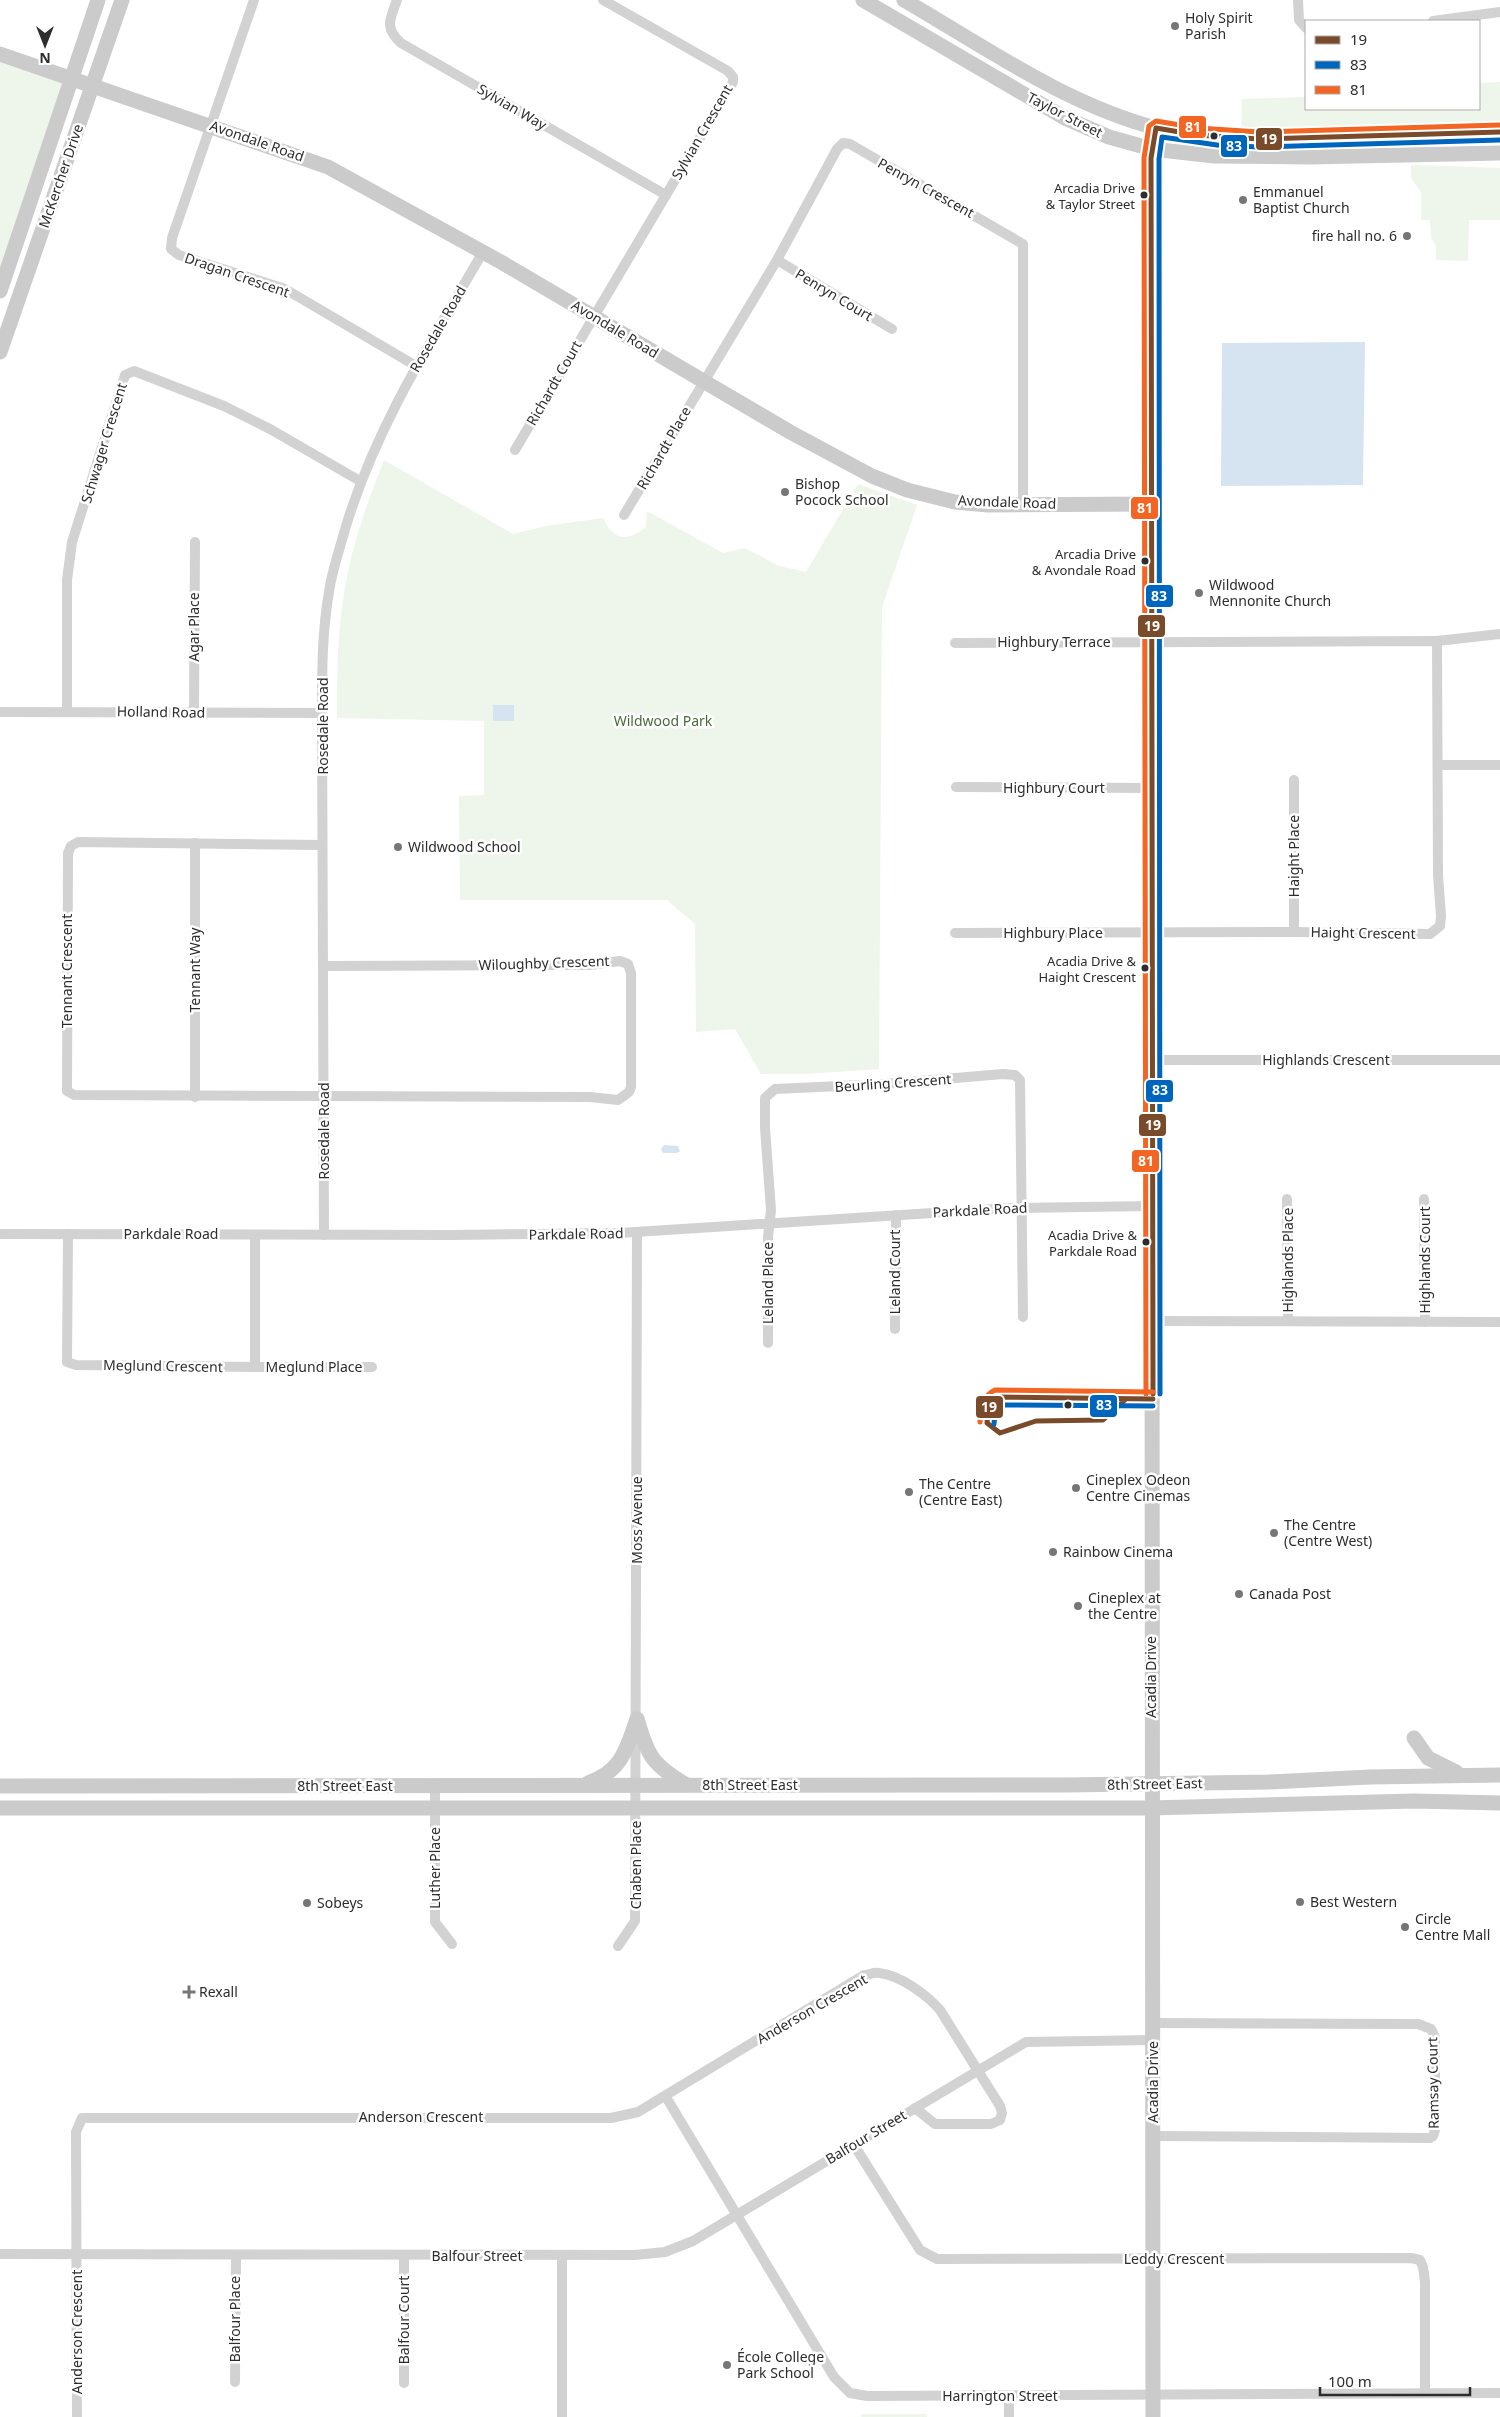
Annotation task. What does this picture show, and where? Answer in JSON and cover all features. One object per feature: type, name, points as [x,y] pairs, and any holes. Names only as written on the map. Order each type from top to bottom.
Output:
[{"type":"main road","name":"McKercher Drive","points":[[0,291],[98,0]]},
{"type":"main road","name":"McKercher Drive","points":[[0,352],[122,0]]},
{"type":"main road","name":"Taylor Street","points":[[863,0],[1065,118],[1109,137],[1152,149],[1214,156],[1293,157],[1500,153]]},
{"type":"main road","name":"Taylor Street","points":[[904,0],[1074,98],[1116,116],[1176,133],[1238,140],[1400,137],[1500,132]]},
{"type":"main road","name":"Avondale Road","points":[[0,54],[212,125],[328,167],[483,252],[703,382],[855,467],[907,490],[956,502],[1151,504]]},
{"type":"main road","name":"Acadia Drive","points":[[1153,2417],[1154,2136],[1151,1784],[1153,642],[1151,504],[1152,149],[1156,128]]},
{"type":"main road","points":[[637,1719],[646,1747],[654,1761],[662,1771],[686,1785]]},
{"type":"main road","points":[[582,1785],[600,1778],[618,1766],[627,1748],[637,1719]]},
{"type":"main road","points":[[1414,1738],[1428,1758],[1462,1775]]},
{"type":"main road","name":"8th Street East","points":[[0,1786],[1151,1784],[1500,1774]]},
{"type":"main road","points":[[0,1781],[31,1786]]},
{"type":"main road","name":"8th Street East","points":[[0,1808],[1151,1808],[1414,1801],[1500,1803]]},
{"type":"street","points":[[212,125],[254,0]]},
{"type":"street","name":"Sylvian Way","points":[[397,0],[389,22],[392,35],[401,43],[666,195]]},
{"type":"street","name":"Sylvian Crescent","points":[[595,317],[731,87],[733,77],[728,71],[603,0]]},
{"type":"street","points":[[1298,0],[1299,20],[1305,27]]},
{"type":"street","points":[[1440,20],[1500,12]]},
{"type":"street","name":"Dragan Crescent","points":[[212,125],[172,238],[171,249],[179,255],[285,289],[416,366]]},
{"type":"street","name":"Penryn Crescent","points":[[703,382],[777,260],[837,149],[843,143],[850,144],[881,164],[1023,244],[1023,504]]},
{"type":"street","name":"Rosedale Road","points":[[324,1235],[322,713],[323,642],[329,590],[360,481],[383,429],[416,366],[483,252]]},
{"type":"street","name":"Penryn Court","points":[[777,260],[892,330]]},
{"type":"street","name":"Richardt Court","points":[[515,450],[595,317]]},
{"type":"street","name":"Schwager Crescent","points":[[67,711],[67,580],[72,542],[125,375],[134,371],[224,406],[270,429],[360,481]]},
{"type":"street","name":"Richardt Place","points":[[624,515],[703,382]]},
{"type":"street","name":"Agar Place","points":[[194,712],[195,542]]},
{"type":"street","points":[[1153,642],[1437,641],[1500,634]]},
{"type":"street","name":"Haight Crescent","points":[[1152,933],[1294,932],[1430,934],[1436,931],[1440,926],[1441,916],[1438,875],[1437,641]]},
{"type":"street","name":"Highbury Terrace","points":[[955,643],[1153,642]]},
{"type":"street","name":"Holland Road","points":[[0,712],[322,713]]},
{"type":"street","points":[[1438,765],[1500,765]]},
{"type":"street","name":"Haight Place","points":[[1294,780],[1294,932]]},
{"type":"street","name":"Highbury Court","points":[[956,788],[1152,788]]},
{"type":"street","name":"Tennant Crescent","points":[[322,844],[78,842],[71,846],[68,853],[67,1091],[74,1095],[324,1098]]},
{"type":"street","name":"Tennant Way","points":[[195,842],[195,1096]]},
{"type":"street","name":"Highbury Place","points":[[955,933],[1152,933]]},
{"type":"street","name":"Wiloughby Crescent","points":[[324,966],[590,965],[620,961],[628,964],[631,973],[631,1087],[629,1092],[618,1100],[590,1097],[324,1098]]},
{"type":"street","name":"Highlands Crescent","points":[[1152,1060],[1500,1060]]},
{"type":"street","name":"Beurling Crescent","points":[[769,1224],[771,1210],[765,1128],[765,1098],[775,1089],[884,1084],[1003,1074],[1015,1075],[1020,1080],[1022,1086],[1022,1207]]},
{"type":"street","name":"Highlands Court","points":[[1424,1198],[1425,1322]]},
{"type":"street","name":"Highlands Place","points":[[1287,1199],[1288,1321]]},
{"type":"street","name":"Parkdale Road","points":[[0,1234],[324,1235],[637,1233],[1022,1207],[1152,1206]]},
{"type":"street","points":[[1022,1207],[1023,1317]]},
{"type":"street","name":"Leland Court","points":[[895,1329],[896,1215]]},
{"type":"street","name":"Leland Place","points":[[768,1343],[769,1224]]},
{"type":"street","name":"Moss Avenue","points":[[636,1808],[637,1233]]},
{"type":"street","name":"Meglund Crescent","points":[[68,1234],[67,1362],[76,1365],[255,1367]]},
{"type":"street","points":[[255,1235],[255,1367]]},
{"type":"street","points":[[1153,1321],[1500,1322]]},
{"type":"street","name":"Meglund Place","points":[[255,1367],[372,1367]]},
{"type":"street","name":"Luther Place","points":[[435,1786],[435,1922],[452,1944]]},
{"type":"street","name":"Chaben Place","points":[[618,1946],[635,1921],[636,1808]]},
{"type":"street","name":"Anderson Crescent","points":[[77,2417],[76,2132],[82,2118],[359,2116],[611,2118],[638,2112],[666,2097],[864,1975],[878,1973],[894,1977],[931,2000],[940,2010],[977,2070]]},
{"type":"street","name":"Ramsay Court","points":[[1153,2023],[1418,2024],[1431,2029],[1435,2037],[1435,2130],[1434,2136],[1430,2138],[1154,2136]]},
{"type":"street","name":"Balfour Street","points":[[0,2254],[562,2256],[635,2255],[665,2252],[693,2241],[1026,2042],[1153,2040]]},
{"type":"street","name":"Balfour Street","points":[[915,2108],[935,2124],[996,2123],[1000,2120],[1002,2114],[1000,2106],[977,2070]]},
{"type":"street","name":"Harrington Street","points":[[666,2097],[834,2378],[850,2394],[867,2396],[1009,2397],[1153,2394],[1500,2393]]},
{"type":"street","name":"Leddy Crescent","points":[[854,2145],[914,2242],[926,2255],[937,2259],[1411,2258],[1420,2260],[1424,2274],[1425,2394]]},
{"type":"street","name":"Balfour Place","points":[[235,2382],[236,2256]]},
{"type":"street","name":"Balfour Court","points":[[404,2256],[404,2383]]},
{"type":"street","points":[[562,2256],[562,2417]]},
{"type":"street","points":[[1009,2397],[1009,2417]]},
{"type":"green space","points":[[0,54],[72,78],[0,293]]},
{"type":"green space","points":[[1500,82],[1500,126],[1420,131],[1241,133],[1242,99],[1305,97],[1305,110],[1480,110],[1480,83]]},
{"type":"green space","points":[[1411,165],[1500,168],[1500,220],[1469,220],[1468,261],[1436,260],[1436,246],[1431,238],[1430,220],[1421,220],[1421,192],[1411,178]]},
{"type":"green space","name":"Wildwood Park","points":[[384,460],[513,534],[546,526],[603,518],[607,526],[616,535],[627,537],[646,527],[647,511],[723,553],[745,548],[779,566],[806,572],[858,484],[917,505],[882,607],[879,1069],[806,1074],[761,1074],[735,1029],[696,1032],[695,924],[667,900],[460,900],[459,796],[484,795],[484,721],[337,718],[337,669],[342,604],[356,539]]},
{"type":"green space","points":[[861,2414],[927,2414],[927,2417],[861,2417]]},
{"type":"water","points":[[1365,342],[1363,485],[1221,486],[1222,343]]},
{"type":"water","points":[[493,705],[514,705],[514,721],[493,721]]},
{"type":"water","points":[[664,1145],[678,1146],[680,1151],[677,1153],[663,1153],[661,1149]]},
{"type":"transit line","name":"81","points":[[1146,1394],[1144,158],[1149,126],[1156,121],[1198,128],[1259,132],[1500,125]]},
{"type":"transit line","name":"19","points":[[1153,1394],[1151,158],[1156,128],[1197,135],[1259,139],[1500,132]]},
{"type":"transit line","name":"83","points":[[1160,1394],[1159,159],[1162,137],[1217,145],[1259,147],[1500,140]]},
{"type":"transit line","name":"81","points":[[980,1422],[981,1408],[987,1396],[995,1390],[1153,1392]]},
{"type":"transit line","name":"19","points":[[1126,1399],[1103,1420],[1036,1421],[1000,1433],[987,1423],[988,1409],[996,1397],[1153,1399]]},
{"type":"transit line","name":"83","points":[[994,1424],[995,1412],[1000,1405],[1153,1406]]},
{"type":"place","name":"Holy Spirit Parish","points":[[1175,26]]},
{"type":"place","name":"Arcadia Drive & Taylor Street","points":[[1144,195]]},
{"type":"place","name":"Emmanuel Baptist Church","points":[[1243,200]]},
{"type":"place","name":"fire hall no. 6","points":[[1407,236]]},
{"type":"place","name":"Bishop Pocock School","points":[[785,492]]},
{"type":"place","name":"Arcadia Drive & Avondale Road","points":[[1145,561]]},
{"type":"place","name":"Wildwood Mennonite Church","points":[[1199,593]]},
{"type":"place","name":"Wildwood School","points":[[398,847]]},
{"type":"place","name":"Acadia Drive & Haight Crescent","points":[[1145,968]]},
{"type":"place","name":"Acadia Drive & Parkdale Road","points":[[1146,1242]]},
{"type":"place","name":"Cineplex Odeon Centre Cinemas","points":[[1076,1488]]},
{"type":"place","name":"The Centre (Centre East)","points":[[909,1492]]},
{"type":"place","name":"The Centre (Centre West)","points":[[1274,1533]]},
{"type":"place","name":"Rainbow Cinema","points":[[1053,1552]]},
{"type":"place","name":"Canada Post","points":[[1239,1594]]},
{"type":"place","name":"Cineplex at the Centre","points":[[1078,1606]]},
{"type":"place","name":"Best Western","points":[[1300,1902]]},
{"type":"place","name":"Sobeys","points":[[307,1903]]},
{"type":"place","name":"Circle Centre Mall","points":[[1405,1927]]},
{"type":"place","name":"Rexall","points":[[189,1992]]},
{"type":"place","name":"École College Park School","points":[[727,2365]]}]
